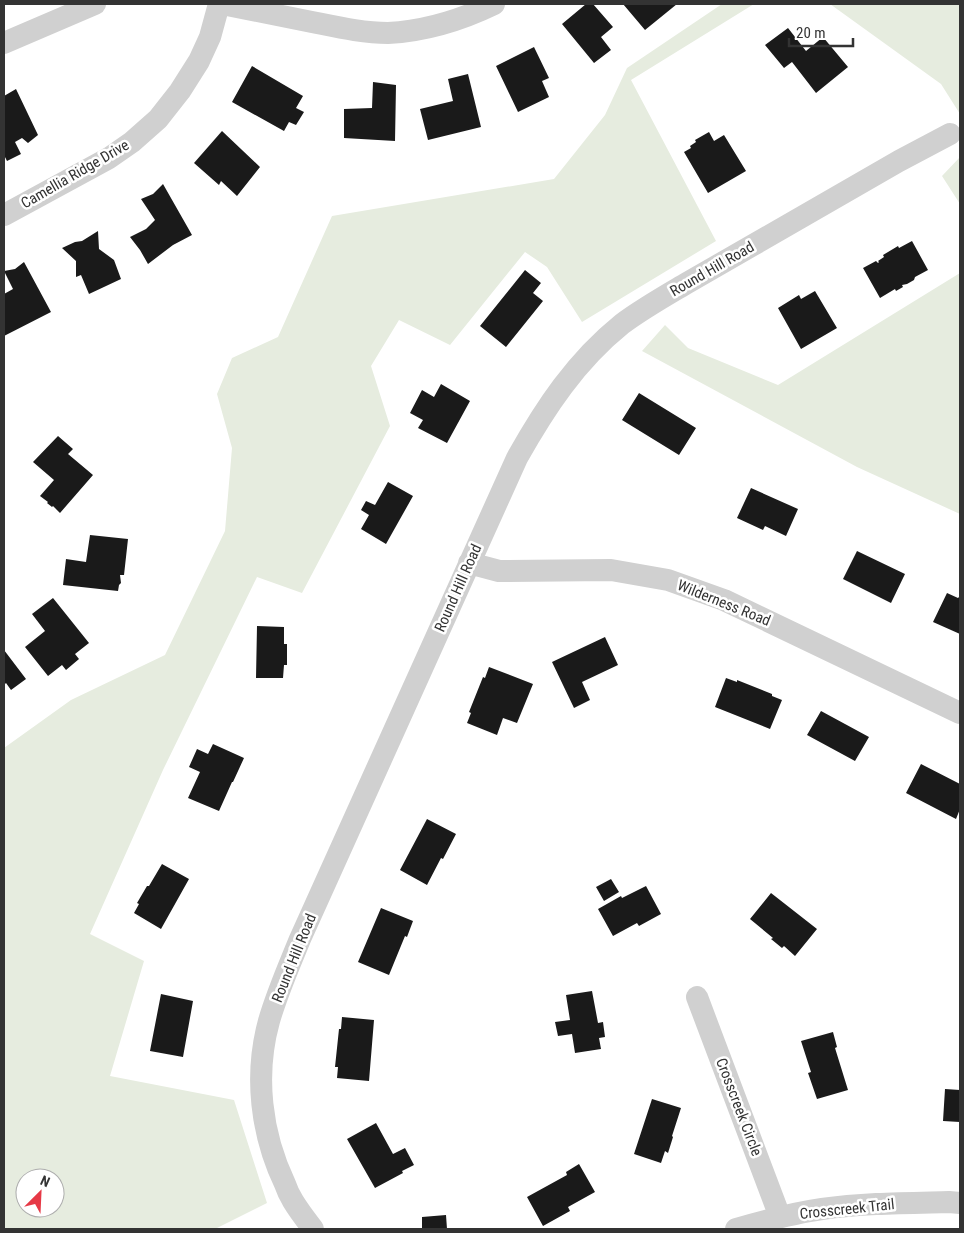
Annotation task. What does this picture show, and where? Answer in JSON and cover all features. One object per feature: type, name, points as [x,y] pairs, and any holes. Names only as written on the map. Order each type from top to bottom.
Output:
[{"type":"street","points":[[4,43],[95,4]]},
{"type":"street","points":[[221,4],[348,29],[386,33],[412,31],[442,25],[494,4]]},
{"type":"street","name":"Camellia Ridge Drive","points":[[4,215],[109,158],[132,142],[158,118],[180,91],[198,61],[210,37],[221,4]]},
{"type":"street","name":"Round Hill Road","points":[[313,1229],[292,1200],[276,1166],[266,1133],[262,1108],[261,1079],[263,1051],[269,1022],[300,939],[517,458],[536,423],[561,386],[591,352],[623,324],[652,304],[950,134]]},
{"type":"street","name":"Wilderness Road","points":[[469,563],[499,570],[611,570],[668,580],[724,600],[960,713]]},
{"type":"street","name":"Crosscreek Circle","points":[[698,997],[780,1216]]},
{"type":"street","name":"Crosscreek Trail","points":[[736,1229],[780,1216],[822,1209],[867,1204],[960,1203]]},
{"type":"shaded area","points":[[722,4],[754,4],[631,80],[716,241],[582,322],[547,267],[525,252],[450,345],[399,320],[371,366],[390,426],[302,593],[257,577],[163,770],[90,934],[144,961],[110,1076],[234,1100],[267,1203],[215,1229],[4,1229],[4,748],[71,700],[165,655],[225,531],[232,448],[217,394],[232,358],[278,337],[332,216],[554,179],[605,115],[627,68]]},
{"type":"shaded area","points":[[830,4],[960,4],[960,114],[941,84]]},
{"type":"shaded area","points":[[960,157],[960,204],[942,176]]},
{"type":"shaded area","points":[[960,273],[960,514],[857,467],[642,351],[665,325],[688,348],[778,385]]},
{"type":"building","points":[[586,4],[593,4],[613,27],[601,37],[611,50],[594,63],[562,24]]},
{"type":"building","points":[[623,4],[677,4],[645,30]]},
{"type":"building","points":[[788,28],[806,51],[823,37],[848,67],[816,93],[792,62],[784,68],[765,45]]},
{"type":"building","points":[[534,47],[549,78],[542,81],[549,97],[518,112],[496,66]]},
{"type":"building","points":[[252,66],[303,96],[296,108],[304,112],[296,125],[289,122],[284,131],[232,102]]},
{"type":"building","points":[[468,74],[481,127],[428,140],[420,109],[453,101],[448,79]]},
{"type":"building","points":[[373,82],[396,85],[395,141],[344,138],[344,109],[372,108]]},
{"type":"building","points":[[16,89],[38,135],[28,143],[22,138],[15,142],[21,154],[7,161],[4,155],[4,96]]},
{"type":"building","points":[[222,131],[260,167],[237,196],[221,181],[219,185],[194,163]]},
{"type":"building","points":[[709,132],[714,141],[724,135],[746,171],[708,193],[684,152],[691,148],[690,146],[696,142],[695,140]]},
{"type":"building","points":[[163,184],[192,235],[173,245],[148,264],[130,237],[146,229],[155,220],[141,199],[153,194]]},
{"type":"building","points":[[98,231],[99,249],[114,260],[121,279],[89,294],[81,275],[76,277],[76,261],[62,248],[82,241]]},
{"type":"building","points":[[912,241],[928,270],[915,277],[914,280],[902,285],[903,287],[896,291],[895,289],[880,298],[863,268],[876,261],[878,263],[884,257],[883,255],[898,246],[899,248]]},
{"type":"building","points":[[24,262],[51,312],[4,336],[4,294],[13,289],[4,271],[15,269]]},
{"type":"building","points":[[525,270],[541,283],[533,293],[543,301],[506,347],[480,326]]},
{"type":"building","points":[[815,291],[837,328],[801,349],[778,308],[799,295],[801,299]]},
{"type":"building","points":[[441,384],[470,401],[447,443],[418,428],[423,420],[410,413],[422,390],[434,397]]},
{"type":"building","points":[[639,393],[696,428],[679,455],[622,420]]},
{"type":"building","points":[[58,436],[73,449],[68,454],[93,475],[60,513],[40,496],[54,480],[33,462]]},
{"type":"building","points":[[388,482],[413,496],[386,544],[361,529],[369,515],[361,510],[366,501],[375,505]]},
{"type":"building","points":[[751,488],[798,509],[786,536],[765,526],[763,530],[737,518]]},
{"type":"building","points":[[90,535],[128,539],[124,575],[120,575],[121,583],[118,591],[63,585],[66,559],[86,562]]},
{"type":"building","points":[[857,551],[905,574],[891,603],[843,579]]},
{"type":"building","points":[[947,593],[960,598],[960,634],[933,622]]},
{"type":"building","points":[[53,598],[89,643],[75,654],[79,659],[66,670],[62,665],[48,676],[25,647],[45,631],[32,614]]},
{"type":"building","points":[[257,626],[284,627],[284,644],[287,644],[287,665],[284,665],[283,678],[256,678]]},
{"type":"building","points":[[605,637],[618,665],[582,682],[590,700],[574,708],[552,662]]},
{"type":"building","points":[[4,650],[26,679],[11,690],[6,683],[4,685]]},
{"type":"building","points":[[489,667],[533,684],[517,723],[503,718],[497,735],[467,723],[471,713],[469,712]]},
{"type":"building","points":[[726,678],[737,682],[737,680],[782,700],[770,729],[715,707]]},
{"type":"building","points":[[821,711],[869,737],[855,761],[807,735]]},
{"type":"building","points":[[213,744],[244,758],[219,811],[188,798],[200,772],[189,767],[197,749],[208,754]]},
{"type":"building","points":[[921,764],[960,784],[960,809],[956,819],[906,793]]},
{"type":"building","points":[[427,819],[456,834],[427,885],[400,870]]},
{"type":"building","points":[[162,864],[189,879],[161,929],[134,913],[139,904],[137,903]]},
{"type":"building","points":[[611,879],[619,892],[604,901],[596,887]]},
{"type":"building","points":[[646,886],[661,914],[639,926],[637,923],[613,936],[598,909],[621,896],[622,898]]},
{"type":"building","points":[[771,893],[817,929],[795,956],[784,946],[782,948],[771,939],[773,938],[750,919]]},
{"type":"building","points":[[381,908],[413,921],[389,975],[358,962]]},
{"type":"building","points":[[592,991],[598,1023],[603,1022],[605,1037],[599,1038],[601,1049],[575,1053],[572,1034],[558,1036],[555,1022],[570,1020],[566,995]]},
{"type":"building","points":[[161,994],[193,1001],[183,1057],[150,1051]]},
{"type":"building","points":[[342,1017],[374,1020],[369,1081],[337,1078],[338,1067],[335,1067]]},
{"type":"building","points":[[833,1032],[837,1047],[835,1048],[848,1090],[817,1099],[808,1073],[811,1072],[801,1041]]},
{"type":"building","points":[[945,1089],[960,1090],[960,1122],[943,1121]]},
{"type":"building","points":[[652,1099],[681,1108],[668,1153],[665,1151],[661,1163],[634,1154]]},
{"type":"building","points":[[376,1123],[393,1154],[405,1148],[414,1165],[375,1188],[347,1139]]},
{"type":"building","points":[[579,1164],[595,1192],[568,1207],[570,1211],[543,1226],[527,1197],[567,1175],[566,1172]]},
{"type":"building","points":[[446,1215],[447,1229],[422,1229],[422,1217]]}]
